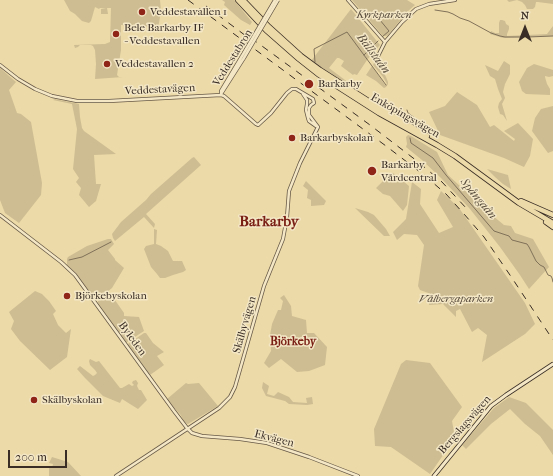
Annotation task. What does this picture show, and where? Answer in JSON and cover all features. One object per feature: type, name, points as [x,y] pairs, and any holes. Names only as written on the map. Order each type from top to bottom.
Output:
[{"type":"highway","name":"Enköpingsvägen","points":[[238,0],[266,30],[318,74],[379,113],[455,156],[530,210],[553,223]]},
{"type":"highway","name":"Enköpingsvägen","points":[[243,0],[269,27],[301,56],[320,70],[456,154],[521,201],[553,219]]},
{"type":"highway","points":[[521,201],[553,215]]},
{"type":"highway","points":[[530,210],[553,227]]},
{"type":"main road","name":"Bergslagsvägen","points":[[434,476],[491,406],[506,394],[553,364]]},
{"type":"street","name":"Veddestabron","points":[[221,95],[221,91],[243,57],[276,0]]},
{"type":"street","points":[[348,0],[385,42]]},
{"type":"street","points":[[378,56],[385,42],[402,22],[416,9],[430,4],[455,0]]},
{"type":"street","name":"Veddestavägen","points":[[0,64],[18,79],[35,89],[52,96],[77,101],[109,101],[221,95]]},
{"type":"street","points":[[221,95],[258,125],[271,113],[290,91],[296,89],[313,98],[313,104],[309,104],[302,93]]},
{"type":"street","points":[[307,100],[311,97]]},
{"type":"street","name":"Skälbyvägen","points":[[116,476],[219,408],[230,397],[235,387],[264,286],[284,235],[289,191],[300,163],[318,127],[308,118],[306,110],[309,104]]},
{"type":"street","name":"Byleden","points":[[0,215],[61,262],[75,275],[187,428]]},
{"type":"street","name":"Ekvägen","points":[[187,428],[192,433],[202,436],[267,443],[309,457],[357,476]]},
{"type":"green space","name":"Bele Barkarby IF - Veddestavallen","points":[[64,0],[160,0],[161,11],[158,27],[121,25],[121,50],[117,75],[119,77],[123,77],[95,79],[96,64],[95,50],[93,46],[80,45],[75,48],[74,45],[105,44],[110,42],[111,8],[107,8],[108,14],[101,14],[101,9],[106,8],[99,9],[95,7],[89,23],[82,21],[70,11]]},
{"type":"green space","points":[[222,0],[234,0],[252,22],[250,25],[241,20],[224,5],[225,2]]},
{"type":"green space","name":"Kyrkparken","points":[[352,0],[407,0],[415,5],[407,12],[388,35],[383,36]]},
{"type":"green space","points":[[517,0],[553,0],[553,4],[536,2],[533,9],[527,9],[522,2]]},
{"type":"green space","points":[[351,9],[380,45],[357,75],[353,75],[341,66],[344,61],[337,58],[329,68],[349,83],[347,86],[311,61]]},
{"type":"green space","points":[[500,20],[505,21],[509,26],[507,36],[547,34],[553,26],[553,36],[503,38],[490,34],[491,31],[499,33]]},
{"type":"green space","points":[[504,61],[510,65],[510,74],[505,84],[503,92],[505,98],[502,104],[507,121],[503,115],[500,114],[498,107],[502,99],[495,79],[490,76],[485,65],[498,71]]},
{"type":"green space","points":[[377,62],[388,82],[386,87],[384,88],[366,75],[372,66],[385,85],[387,84],[373,65]]},
{"type":"green space","points":[[534,64],[553,70],[553,76],[545,76],[550,89],[550,95],[526,94],[522,91],[519,82],[527,68]]},
{"type":"green space","points":[[0,68],[16,82],[9,90],[17,113],[21,114],[31,122],[42,183],[41,195],[19,223],[5,213],[0,200]]},
{"type":"green space","points":[[457,92],[477,105],[490,127],[494,125],[514,141],[515,139],[504,131],[518,123],[533,139],[530,156],[524,167],[504,158],[440,135],[429,112],[445,106]]},
{"type":"green space","points":[[55,99],[79,104],[82,128],[84,131],[116,154],[94,155],[96,184],[101,184],[96,201],[89,207],[79,195],[81,188],[76,182],[79,178],[73,169],[77,129],[72,104],[53,100]]},
{"type":"green space","points":[[553,106],[553,151],[548,153],[532,131],[535,118],[541,109]]},
{"type":"green space","points":[[408,135],[437,152],[448,175],[487,211],[504,225],[511,226],[515,233],[533,239],[549,267],[529,289],[500,247],[470,209],[441,178],[406,147],[406,137]]},
{"type":"green space","points":[[194,157],[201,165],[146,214],[155,224],[154,228],[144,217],[115,241],[112,234],[121,222]]},
{"type":"green space","points":[[487,169],[508,175],[511,189],[503,184]]},
{"type":"green space","points":[[393,173],[409,186],[407,205],[403,211],[390,196],[383,194],[376,188],[390,174]]},
{"type":"green space","points":[[306,181],[326,201],[324,205],[311,206],[311,200],[307,198],[308,190],[303,186]]},
{"type":"green space","name":"Vålbergaparken","points":[[412,182],[421,189],[420,204],[439,233],[453,227],[437,200],[441,191],[459,208],[525,303],[535,324],[525,334],[482,362],[487,335],[478,328],[472,332],[460,309],[456,311],[456,317],[443,304],[429,305],[431,294],[420,290],[418,286],[424,245],[417,235],[404,234],[397,240],[393,232],[406,219]]},
{"type":"green space","points":[[355,208],[374,215],[390,236],[384,236]]},
{"type":"green space","points":[[154,229],[157,230],[156,244],[168,251],[173,261],[182,261],[186,270],[165,278],[160,278],[151,267],[144,249],[146,246],[154,244]]},
{"type":"green space","points":[[111,239],[114,244],[108,250],[115,260],[124,268],[112,288],[95,300],[67,265],[67,259],[87,246]]},
{"type":"green space","points":[[35,291],[42,294],[56,311],[53,314],[58,325],[66,333],[71,329],[67,357],[50,370],[20,341],[11,329],[14,321],[9,312]]},
{"type":"green space","points":[[110,293],[124,313],[124,316],[139,317],[144,331],[127,342],[125,342],[98,303],[98,301]]},
{"type":"green space","points":[[284,295],[291,306],[292,316],[306,320],[307,333],[314,333],[327,347],[325,365],[309,371],[297,372],[281,359],[269,368],[264,363],[271,351],[270,335],[272,324],[278,310],[281,310],[283,301],[280,298]]},
{"type":"green space","points":[[146,333],[153,343],[164,352],[157,356],[164,365],[150,375],[128,346],[128,344]]},
{"type":"green space","points":[[90,359],[96,362],[99,361],[120,388],[129,384],[132,386],[134,385],[132,383],[136,380],[139,390],[141,390],[147,400],[138,409],[122,399],[120,403],[103,396],[77,369],[80,366],[93,376],[95,375],[97,373],[90,365]]},
{"type":"green space","points":[[406,360],[430,363],[462,407],[452,421],[455,438],[430,474],[391,447],[375,446],[374,429],[401,364]]},
{"type":"green space","points":[[263,382],[269,386],[267,394],[274,396],[278,392],[289,397],[293,402],[307,403],[306,398],[312,397],[313,404],[289,404],[285,401],[266,396],[262,388]]},
{"type":"green space","points":[[186,383],[199,383],[218,406],[188,424],[185,423],[180,414],[167,399]]},
{"type":"green space","points":[[509,397],[526,403],[553,430],[553,455],[540,436],[510,409],[491,424],[466,449],[462,445],[494,408]]},
{"type":"green space","points":[[52,457],[68,462],[81,476],[49,476],[49,468],[52,468],[53,464],[49,463]]},
{"type":"waterway","points":[[435,10],[448,12],[500,36],[524,37]]},
{"type":"waterway","points":[[375,14],[389,31],[382,37]]},
{"type":"waterway","name":"Bällstaån","points":[[315,62],[314,49],[347,32],[386,85]]},
{"type":"waterway","points":[[528,37],[553,36]]},
{"type":"waterway","points":[[364,55],[378,41]]},
{"type":"waterway","name":"Spångaån","points":[[407,110],[408,113],[415,118],[415,122]]},
{"type":"waterway","name":"Spångaån","points":[[410,138],[411,143],[433,158],[494,231],[509,236],[512,240],[527,244],[536,261],[544,267],[548,275],[551,276],[553,282]]},
{"type":"waterway","points":[[69,260],[82,257],[111,242]]},
{"type":"railway","points":[[188,0],[386,146],[446,194],[484,237],[553,340]]},
{"type":"railway","points":[[206,6],[254,42]]},
{"type":"railway","points":[[251,38],[417,161],[442,182],[467,209]]},
{"type":"place","name":"Veddestavallen 1","points":[[142,12]]},
{"type":"place","name":"Bele Barkarby IF - Veddestavallen","points":[[116,34]]},
{"type":"place","name":"Veddestavallen 2","points":[[107,64]]},
{"type":"place","name":"Barkarby","points":[[309,84]]},
{"type":"place","name":"Barkarbyskolan","points":[[292,138]]},
{"type":"place","name":"Barkarby Vårdcentral","points":[[372,171]]},
{"type":"place","name":"Björkebyskolan","points":[[67,296]]},
{"type":"place","name":"Skälbyskolan","points":[[34,400]]},
{"type":"district","name":"Barkarby","points":[[269,222]]},
{"type":"district","name":"Björkeby","points":[[293,342]]}]
